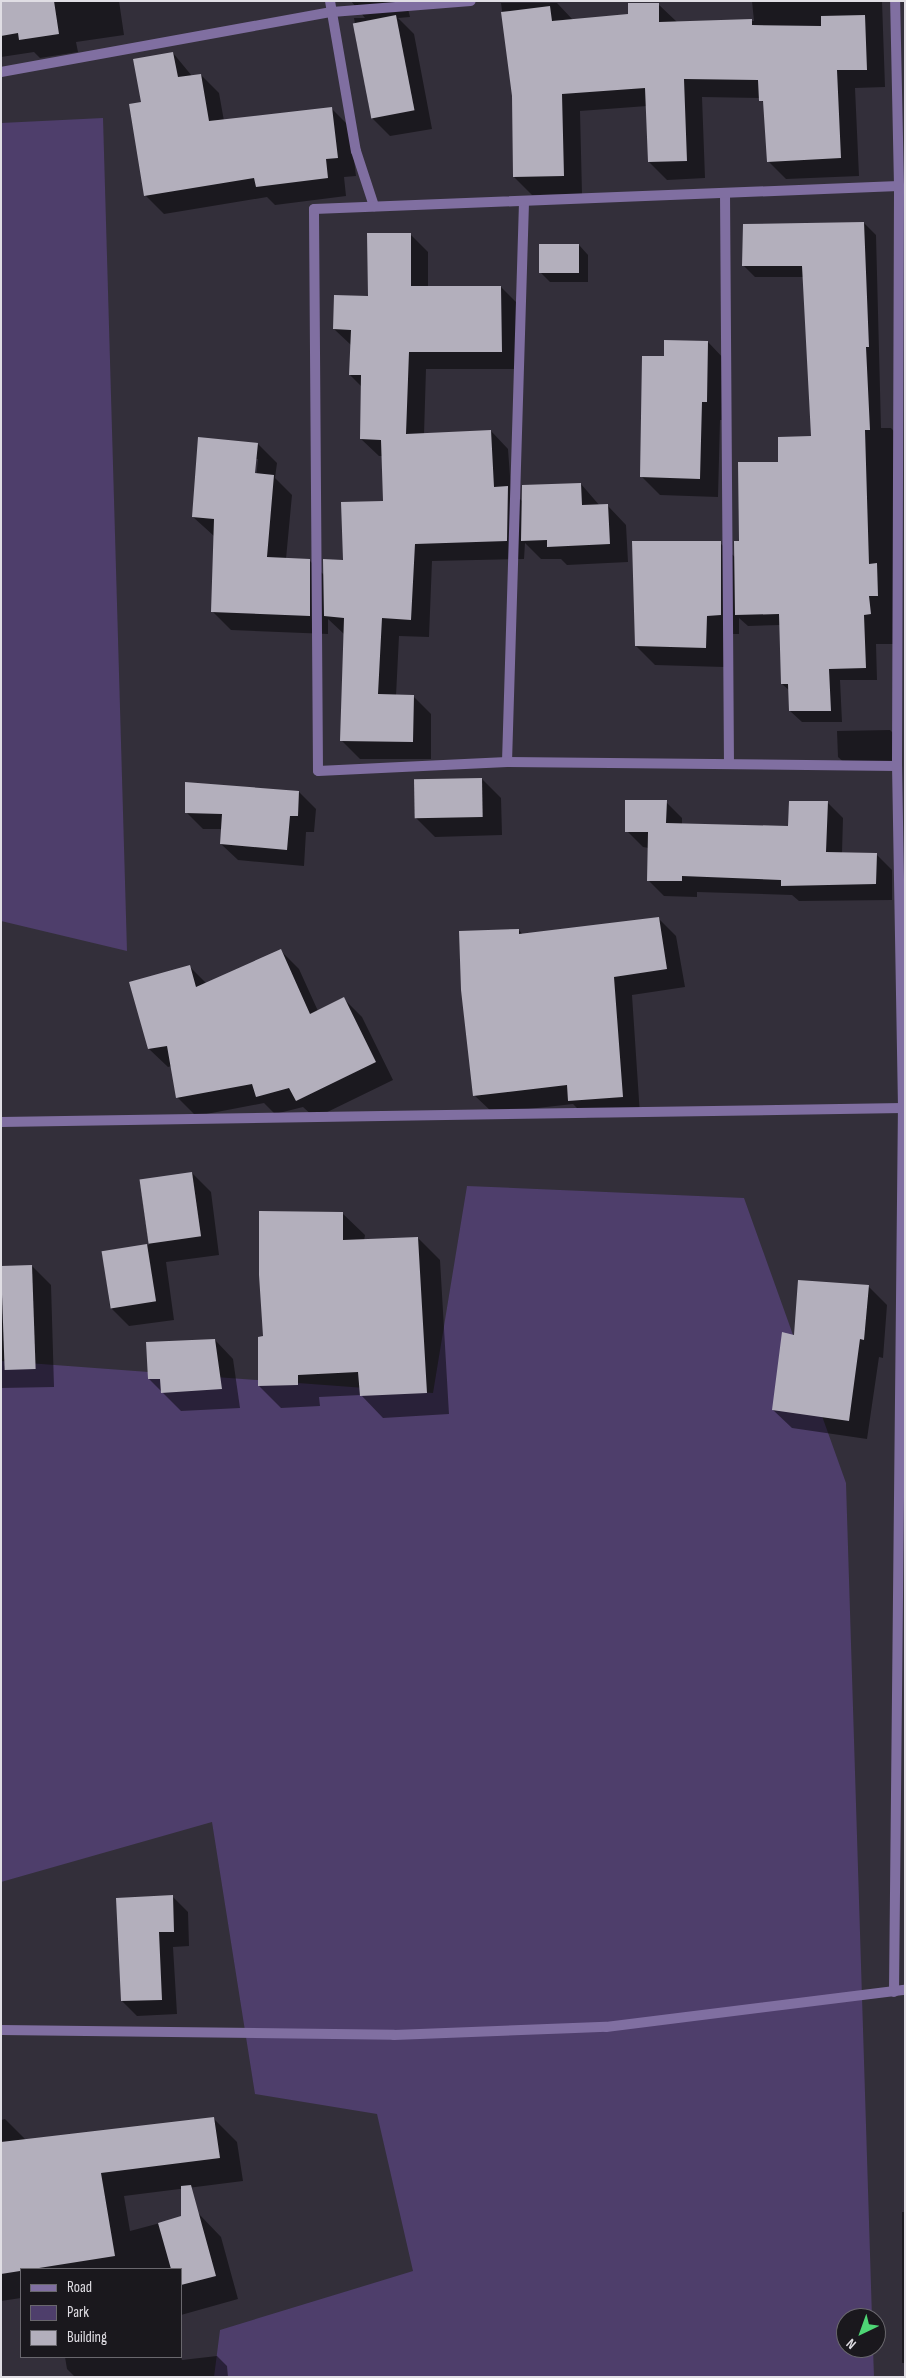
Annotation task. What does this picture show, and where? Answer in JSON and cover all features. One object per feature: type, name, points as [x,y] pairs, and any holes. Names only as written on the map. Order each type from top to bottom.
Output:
[{"type":"street","points":[[1,72],[331,6],[471,1]]},
{"type":"street","points":[[894,1992],[903,1108],[897,766],[902,226],[899,186],[895,1]]},
{"type":"street","points":[[331,6],[356,151],[374,206]]},
{"type":"street","points":[[897,766],[507,762],[318,771],[314,209],[899,186]]},
{"type":"street","points":[[725,193],[729,764]]},
{"type":"street","points":[[507,762],[524,200]]},
{"type":"street","points":[[1,1122],[903,1108]]},
{"type":"street","points":[[1,2030],[394,2035],[606,2027],[905,1990]]},
{"type":"green space","points":[[103,118],[127,951],[1,921],[1,123]]},
{"type":"green space","points":[[467,1186],[744,1198],[846,1483],[872,2308],[836,2308],[836,2358],[873,2358],[874,2377],[214,2377],[220,2330],[413,2271],[377,2114],[255,2094],[212,1822],[1,1882],[1,1361],[433,1393]]},
{"type":"building","points":[[1,1],[54,1],[59,34],[19,40],[18,33],[1,36]]},
{"type":"building","points":[[628,3],[659,3],[659,22],[752,19],[752,25],[821,26],[821,16],[865,15],[867,70],[837,70],[841,158],[767,162],[763,101],[759,101],[758,80],[684,79],[687,161],[648,162],[645,88],[562,94],[564,176],[513,177],[512,96],[501,12],[550,6],[552,21],[628,14]]},
{"type":"building","points":[[396,15],[415,110],[371,119],[353,23]]},
{"type":"building","points":[[173,52],[178,77],[201,74],[209,121],[332,107],[338,158],[326,159],[328,178],[256,187],[254,178],[144,196],[129,104],[141,102],[133,59]]},
{"type":"building","points":[[864,222],[869,347],[866,347],[870,430],[865,430],[869,564],[877,563],[878,596],[869,596],[871,614],[864,615],[866,668],[829,669],[831,711],[789,711],[788,684],[781,684],[779,614],[735,615],[734,541],[739,541],[738,462],[778,462],[778,437],[811,436],[802,266],[742,266],[743,224]]},
{"type":"building","points":[[367,233],[411,233],[411,286],[501,286],[502,352],[409,352],[406,434],[491,430],[494,487],[508,486],[507,541],[415,544],[411,620],[382,618],[378,694],[414,695],[413,742],[340,741],[344,618],[324,616],[323,559],[343,560],[341,502],[383,501],[381,440],[360,439],[361,375],[349,375],[351,330],[333,329],[334,295],[368,296]]},
{"type":"building","points":[[539,244],[579,244],[579,273],[539,273]]},
{"type":"building","points":[[664,340],[708,341],[707,402],[702,402],[700,479],[640,477],[642,356],[664,356]]},
{"type":"building","points":[[198,437],[258,443],[255,473],[274,475],[267,557],[310,559],[310,616],[211,612],[214,519],[192,517]]},
{"type":"building","points":[[581,483],[582,505],[608,504],[610,544],[547,547],[547,540],[521,541],[522,485]]},
{"type":"building","points":[[632,541],[721,541],[721,615],[707,616],[706,648],[635,646]]},
{"type":"building","points":[[482,778],[483,817],[415,818],[414,779]]},
{"type":"building","points":[[185,782],[299,791],[298,816],[290,816],[287,850],[220,844],[222,814],[185,813]]},
{"type":"building","points":[[625,800],[667,800],[666,823],[788,826],[789,801],[828,801],[826,852],[877,853],[876,884],[781,886],[781,880],[682,876],[682,881],[647,881],[648,832],[625,832]]},
{"type":"building","points":[[659,917],[667,969],[614,977],[623,1097],[568,1101],[567,1085],[473,1096],[461,990],[459,931],[519,929],[519,934]]},
{"type":"building","points":[[281,949],[310,1014],[344,997],[376,1062],[296,1101],[289,1088],[256,1097],[252,1084],[176,1098],[167,1046],[148,1049],[129,982],[190,965],[196,987]]},
{"type":"building","points":[[192,1172],[201,1236],[149,1244],[140,1179]]},
{"type":"building","points":[[259,1211],[343,1212],[343,1240],[418,1237],[427,1393],[360,1396],[358,1372],[298,1375],[298,1385],[258,1386],[258,1337],[263,1336],[259,1275]]},
{"type":"building","points":[[147,1244],[156,1301],[111,1308],[102,1251]]},
{"type":"building","points":[[32,1265],[36,1369],[5,1370],[1,1266]]},
{"type":"building","points":[[798,1280],[869,1285],[864,1340],[860,1339],[849,1421],[772,1410],[782,1332],[794,1335]]},
{"type":"building","points":[[215,1339],[222,1389],[161,1393],[160,1379],[148,1379],[146,1342]]},
{"type":"building","points":[[173,1895],[174,1932],[159,1932],[162,2000],[121,2001],[116,1898]]},
{"type":"building","points":[[214,2117],[220,2158],[101,2173],[115,2256],[39,2268],[20,2268],[20,2271],[1,2274],[1,2142]]},
{"type":"building","points":[[191,2185],[216,2276],[182,2285],[182,2268],[171,2268],[158,2223],[181,2216],[181,2186]]}]
